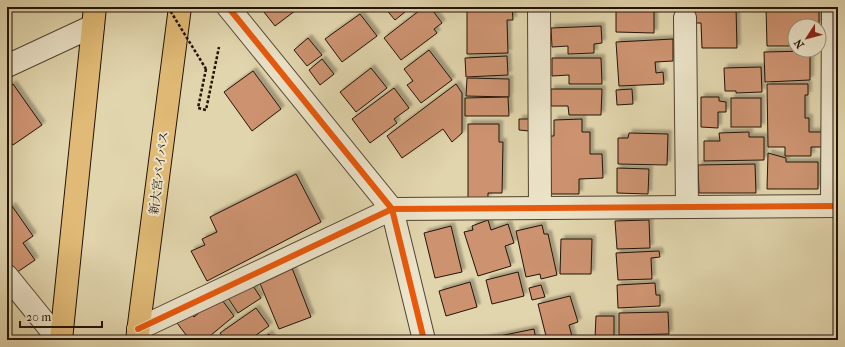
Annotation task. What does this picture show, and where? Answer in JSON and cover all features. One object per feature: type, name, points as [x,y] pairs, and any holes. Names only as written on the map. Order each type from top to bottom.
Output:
[{"type":"highway","name":"新大宮バイパス","points":[[138,334],[180,7]]},
{"type":"highway","points":[[60,340],[94,16]]},
{"type":"street","points":[[228,7],[392,209],[424,340]]},
{"type":"street","points":[[539,7],[540,207]]},
{"type":"street","points":[[138,334],[392,209],[835,206],[833,7]]},
{"type":"street","points":[[7,66],[94,16]]},
{"type":"street","points":[[685,18],[687,207]]},
{"type":"street","points":[[7,276],[60,340]]},
{"type":"path","points":[[168,7],[206,69],[198,108],[206,110],[218,57],[219,47],[214,41]]},
{"type":"building","points":[[260,7],[300,7],[275,26]]},
{"type":"building","points":[[384,7],[411,7],[395,20]]},
{"type":"building","points":[[424,7],[430,7],[442,23],[434,29],[437,33],[401,60],[384,38]]},
{"type":"building","points":[[443,7],[452,7],[447,12]]},
{"type":"building","points":[[467,7],[512,7],[513,20],[507,20],[508,53],[467,54]]},
{"type":"building","points":[[616,7],[654,7],[654,33],[616,32]]},
{"type":"building","points":[[689,7],[736,7],[737,48],[702,48],[701,23],[689,23]]},
{"type":"building","points":[[766,7],[819,7],[819,18],[787,18],[787,46],[767,46]]},
{"type":"building","points":[[360,14],[377,36],[342,62],[325,39]]},
{"type":"building","points":[[601,26],[602,43],[594,44],[594,53],[568,54],[568,46],[552,47],[551,28]]},
{"type":"building","points":[[308,38],[322,55],[307,66],[294,50]]},
{"type":"building","points":[[673,39],[673,61],[655,62],[656,73],[663,72],[664,84],[619,86],[616,42]]},
{"type":"building","points":[[429,50],[452,80],[421,103],[407,85],[413,81],[404,69]]},
{"type":"building","points":[[764,52],[787,52],[787,58],[810,58],[810,80],[765,82]]},
{"type":"building","points":[[507,56],[508,75],[466,77],[465,58]]},
{"type":"building","points":[[552,58],[601,58],[602,84],[569,84],[569,75],[552,76]]},
{"type":"building","points":[[322,59],[334,74],[320,85],[309,70]]},
{"type":"building","points":[[761,67],[762,92],[736,93],[736,91],[725,91],[724,68]]},
{"type":"building","points":[[371,68],[387,88],[356,112],[340,92]]},
{"type":"building","points":[[253,71],[281,109],[252,131],[224,92]]},
{"type":"building","points":[[467,78],[509,79],[509,97],[466,96]]},
{"type":"building","points":[[13,84],[42,125],[13,145],[7,137],[7,88]]},
{"type":"building","points":[[456,84],[462,93],[462,133],[452,142],[443,129],[402,158],[387,136]]},
{"type":"building","points":[[767,84],[808,84],[808,95],[805,95],[805,118],[809,118],[809,132],[822,132],[822,147],[811,147],[811,156],[785,156],[785,147],[768,147]]},
{"type":"building","points":[[394,88],[409,108],[394,119],[397,123],[370,143],[352,119]]},
{"type":"building","points":[[551,89],[602,89],[601,115],[569,115],[568,106],[551,106]]},
{"type":"building","points":[[632,89],[633,104],[617,105],[616,90]]},
{"type":"building","points":[[508,97],[509,116],[465,116],[465,98]]},
{"type":"building","points":[[701,97],[719,97],[719,101],[726,102],[726,112],[718,112],[718,128],[701,127]]},
{"type":"building","points":[[731,98],[761,98],[761,127],[731,127]]},
{"type":"building","points":[[519,119],[529,119],[529,131],[519,130]]},
{"type":"building","points":[[582,119],[582,132],[590,132],[590,154],[602,154],[603,178],[579,179],[579,194],[551,194],[550,136],[554,136],[554,120]]},
{"type":"building","points":[[468,124],[499,124],[499,142],[503,142],[502,193],[488,193],[488,198],[468,198]]},
{"type":"building","points":[[749,132],[749,137],[764,137],[764,160],[704,161],[704,141],[720,141],[719,133]]},
{"type":"building","points":[[629,133],[668,134],[667,165],[618,164],[618,138],[628,138]]},
{"type":"building","points":[[768,153],[786,158],[786,162],[818,162],[818,189],[767,189]]},
{"type":"building","points":[[755,164],[756,193],[699,193],[698,165]]},
{"type":"building","points":[[617,168],[649,169],[648,194],[617,193]]},
{"type":"building","points":[[296,174],[321,222],[207,281],[191,251],[205,245],[202,239],[217,232],[210,217]]},
{"type":"building","points":[[12,206],[33,236],[23,243],[35,260],[16,273],[7,260],[7,210]]},
{"type":"building","points":[[488,220],[491,230],[508,224],[514,243],[505,246],[511,266],[478,276],[464,232],[473,230],[472,226]]},
{"type":"building","points":[[649,220],[650,248],[617,249],[615,221]]},
{"type":"building","points":[[542,225],[544,234],[548,234],[557,275],[541,279],[540,274],[526,277],[516,231]]},
{"type":"building","points":[[451,226],[462,272],[435,278],[424,233]]},
{"type":"building","points":[[561,239],[592,239],[591,274],[560,274]]},
{"type":"building","points":[[659,251],[660,257],[651,258],[652,279],[618,280],[616,253]]},
{"type":"building","points":[[292,268],[311,317],[279,329],[259,281]]},
{"type":"building","points":[[518,272],[524,296],[492,304],[486,280]]},
{"type":"building","points":[[470,282],[477,307],[446,316],[439,291]]},
{"type":"building","points":[[251,283],[261,298],[238,313],[228,298]]},
{"type":"building","points":[[655,283],[656,295],[660,295],[660,306],[618,308],[617,285]]},
{"type":"building","points":[[541,285],[545,297],[532,300],[529,288]]},
{"type":"building","points":[[219,296],[234,316],[205,340],[190,340],[177,323],[190,312],[194,317]]},
{"type":"building","points":[[570,296],[578,322],[569,325],[573,340],[547,340],[538,304]]},
{"type":"building","points":[[256,308],[269,326],[249,340],[225,340],[220,333]]},
{"type":"building","points":[[668,312],[669,334],[619,335],[619,313]]},
{"type":"building","points":[[596,316],[614,316],[614,338],[595,338]]},
{"type":"building","points":[[534,329],[536,340],[480,340]]},
{"type":"building","points":[[269,334],[273,340],[260,340]]},
{"type":"cycle path","points":[[228,7],[392,209],[424,340]]},
{"type":"cycle path","points":[[138,329],[392,209],[838,206]]}]
